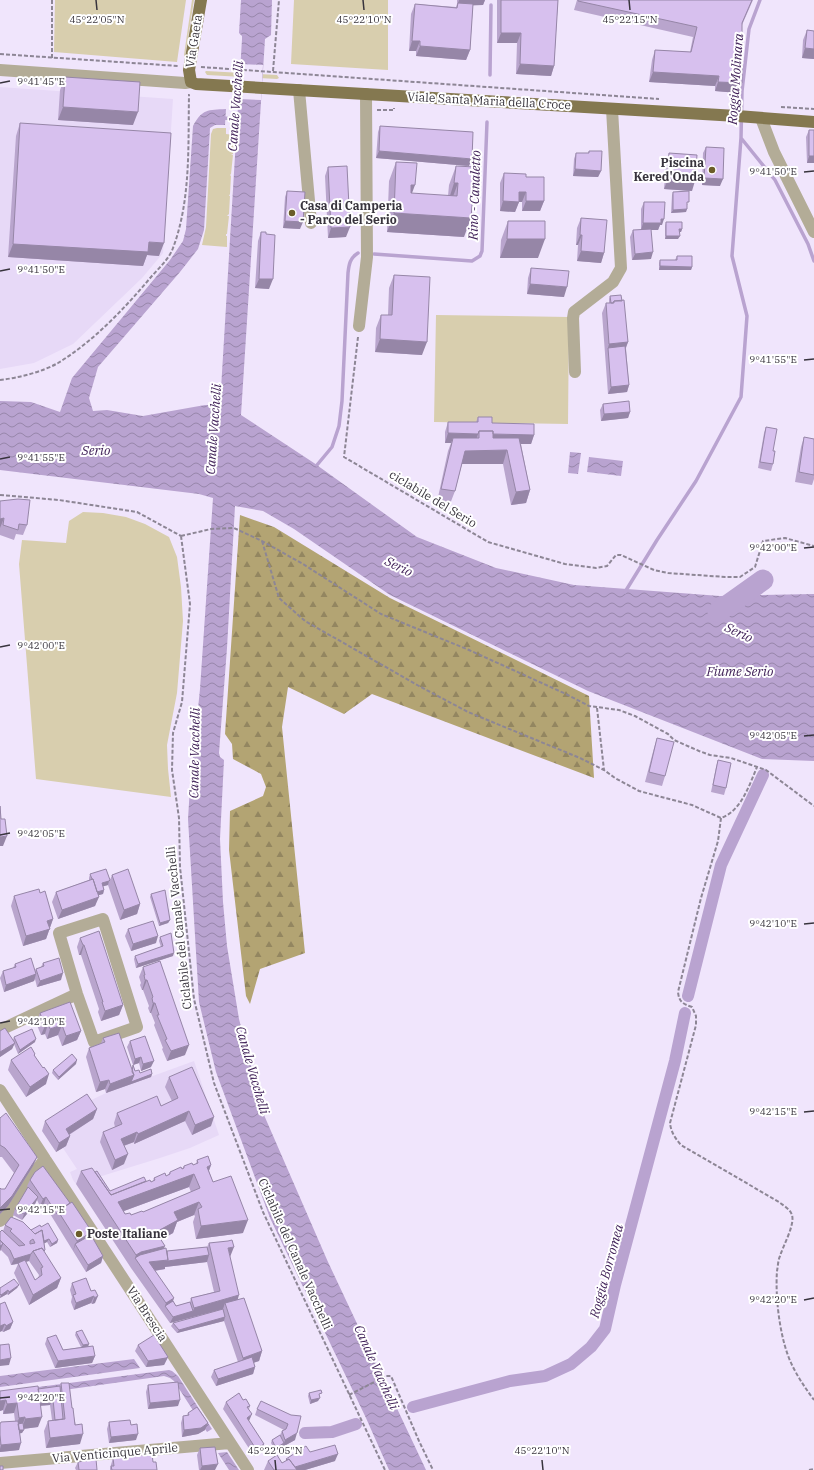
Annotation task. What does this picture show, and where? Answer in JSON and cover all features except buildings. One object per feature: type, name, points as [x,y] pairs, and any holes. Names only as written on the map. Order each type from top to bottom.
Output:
[{"type":"main road","name":"Via Gaeta","points":[[191,82],[185,66],[200,0]]},
{"type":"main road","name":"Viale Santa Maria della Croce","points":[[191,82],[240,87],[814,122]]},
{"type":"street","name":"Viale Santa Maria della Croce","points":[[0,70],[191,82]]},
{"type":"street","points":[[299,90],[311,223]]},
{"type":"street","points":[[359,326],[368,257],[366,94]]},
{"type":"street","points":[[575,372],[574,312],[613,282],[621,268],[612,109]]},
{"type":"street","points":[[761,118],[774,152],[814,232]]},
{"type":"street","points":[[103,919],[137,1028],[94,1042],[78,994],[60,933],[103,919]]},
{"type":"street","points":[[0,1030],[78,994]]},
{"type":"street","name":"Via Brescia","points":[[0,1090],[248,1470]]},
{"type":"street","points":[[0,1221],[7,1215],[27,1182],[45,1159]]},
{"type":"street","name":"Via Venticinque Aprile","points":[[0,1463],[230,1443]]},
{"type":"path","points":[[52,0],[52,58]]},
{"type":"path","points":[[273,71],[279,0]]},
{"type":"path","points":[[0,54],[273,71],[666,99]]},
{"type":"path","points":[[178,82],[185,66]]},
{"type":"path","points":[[0,380],[30,374],[57,363],[99,333],[135,296],[173,250],[182,220],[186,190],[189,95],[183,95]]},
{"type":"path","name":"ciclabile del Serio","points":[[359,326],[344,457],[488,542],[565,564],[596,568],[607,566],[616,555],[621,555],[654,570],[668,573],[725,578],[740,577],[755,567],[763,541],[785,538],[814,546]]},
{"type":"path","points":[[0,495],[58,500],[137,512],[181,536],[211,529],[234,528],[262,541],[303,564],[381,614],[469,650],[589,706],[619,710],[630,714],[668,734],[674,740],[699,751],[710,755],[731,758],[770,772],[814,806]]},
{"type":"path","name":"Ciclabile del Canale Vacchelli","points":[[181,536],[190,604],[182,702],[172,733],[172,770],[178,818],[180,867],[194,999],[214,1083],[263,1212],[385,1470]]},
{"type":"path","points":[[262,541],[279,598],[305,620],[468,712],[580,758],[604,770],[615,778],[639,791],[692,805],[721,818],[729,815],[740,803],[757,767]]},
{"type":"path","points":[[597,708],[604,770]]},
{"type":"path","points":[[721,818],[718,841],[701,898],[678,992],[678,998],[682,1003],[692,1008],[696,1016],[696,1025],[670,1123],[674,1138],[680,1145],[779,1202],[788,1208],[792,1215],[792,1223],[779,1258],[777,1272],[781,1328],[786,1351],[792,1366],[814,1400]]},
{"type":"path","points":[[349,1395],[386,1376],[391,1376],[433,1470]]},
{"type":"path","points":[[809,1470],[814,1469]]},
{"type":"shaded area","points":[[55,0],[186,0],[177,62],[54,52]]},
{"type":"shaded area","points":[[192,0],[194,0],[185,57],[184,55]]},
{"type":"shaded area","points":[[294,0],[388,0],[388,70],[291,64]]},
{"type":"shaded area","points":[[205,72],[277,75],[279,78],[207,75]]},
{"type":"shaded area","points":[[0,87],[173,99],[163,253],[142,278],[73,344],[34,363],[0,369]]},
{"type":"shaded area","points":[[226,128],[226,134],[234,135],[233,154],[231,155],[233,155],[230,175],[229,214],[227,216],[229,216],[226,234],[227,247],[202,245],[206,227],[211,134],[213,129]]},
{"type":"shaded area","points":[[436,315],[569,317],[568,424],[434,422]]},
{"type":"shaded area","points":[[83,512],[103,513],[126,517],[145,524],[169,537],[177,557],[183,621],[177,693],[167,745],[171,797],[36,779],[19,564],[22,540],[66,543],[69,521]]},
{"type":"shaded area","points":[[194,1061],[219,1135],[190,1148],[76,1184],[70,1172],[77,1169],[63,1148],[62,1139],[83,1104],[106,1093]]},
{"type":"green space","points":[[240,515],[274,527],[390,598],[589,696],[594,778],[372,694],[344,714],[288,687],[282,727],[305,953],[260,969],[250,1004],[246,996],[229,850],[230,811],[263,796],[266,787],[261,774],[233,759],[232,744],[225,734]]},
{"type":"water","name":"Fiume Serio","points":[[241,0],[272,0],[271,35],[265,39],[241,415],[314,463],[417,537],[496,568],[574,585],[720,596],[814,594],[814,761],[762,759],[588,691],[390,595],[294,529],[263,511],[235,506],[219,753],[220,757],[224,760],[220,839],[223,902],[227,946],[239,1019],[264,1115],[328,1262],[426,1470],[389,1470],[366,1418],[270,1218],[216,1072],[199,1002],[188,819],[200,689],[213,498],[199,494],[0,470],[0,401],[31,402],[60,412],[72,378],[170,260],[183,241],[186,229],[193,126],[199,116],[203,113],[210,110],[226,109],[225,125],[215,125],[210,128],[204,230],[198,249],[98,367],[89,398],[93,411],[107,410],[143,416],[205,405],[220,406],[242,39],[242,36],[239,33]]},
{"type":"water","points":[[570,452],[581,453],[578,474],[568,473]]},
{"type":"water","points":[[589,457],[623,461],[621,476],[587,472]]},
{"type":"water","points":[[134,1359],[140,1368],[0,1387],[0,1376]]},
{"type":"water","points":[[169,1370],[178,1376],[212,1429],[207,1432],[174,1381],[164,1376],[0,1399],[0,1392]]},
{"type":"water","points":[[227,1452],[239,1470],[229,1470],[218,1453]]},
{"type":"pier","points":[[241,64],[263,65],[261,100],[239,99]]},
{"type":"waterway","name":"Roggia Molinara","points":[[760,0],[749,29],[742,91],[741,138],[775,180],[808,244],[814,261]]},
{"type":"waterway","name":"Rino - Canaletto","points":[[490,75],[491,5]]},
{"type":"waterway","name":"Canale Vacchelli","points":[[221,118],[241,119]]},
{"type":"waterway","name":"Rino - Canaletto","points":[[374,254],[472,261],[480,256],[482,251],[487,122]]},
{"type":"waterway","points":[[625,592],[696,481],[741,397],[747,316],[732,256],[741,138]]},
{"type":"waterway","points":[[317,465],[332,447],[339,426],[342,401],[348,273],[350,262],[358,253]]},
{"type":"waterway","points":[[718,612],[763,580]]},
{"type":"waterway","points":[[688,996],[721,865],[763,775]]},
{"type":"waterway","name":"Roggia Borromea","points":[[413,1407],[510,1381],[545,1376],[571,1364],[591,1347],[605,1329],[615,1285],[675,1061],[685,1013]]},
{"type":"waterway","name":"Roggia Borromea","points":[[305,1433],[332,1432],[356,1424]]},
{"type":"place","name":"Piscina Kered'Onda","points":[[712,170]]},
{"type":"place","name":"Casa di Camperia - Parco del Serio","points":[[292,213]]},
{"type":"place","name":"Poste Italiane","points":[[79,1234]]},
{"type":"water label","name":"Serio","points":[[96,450]]},
{"type":"water label","name":"Serio","points":[[399,566]]},
{"type":"water label","name":"Serio","points":[[739,632]]}]
